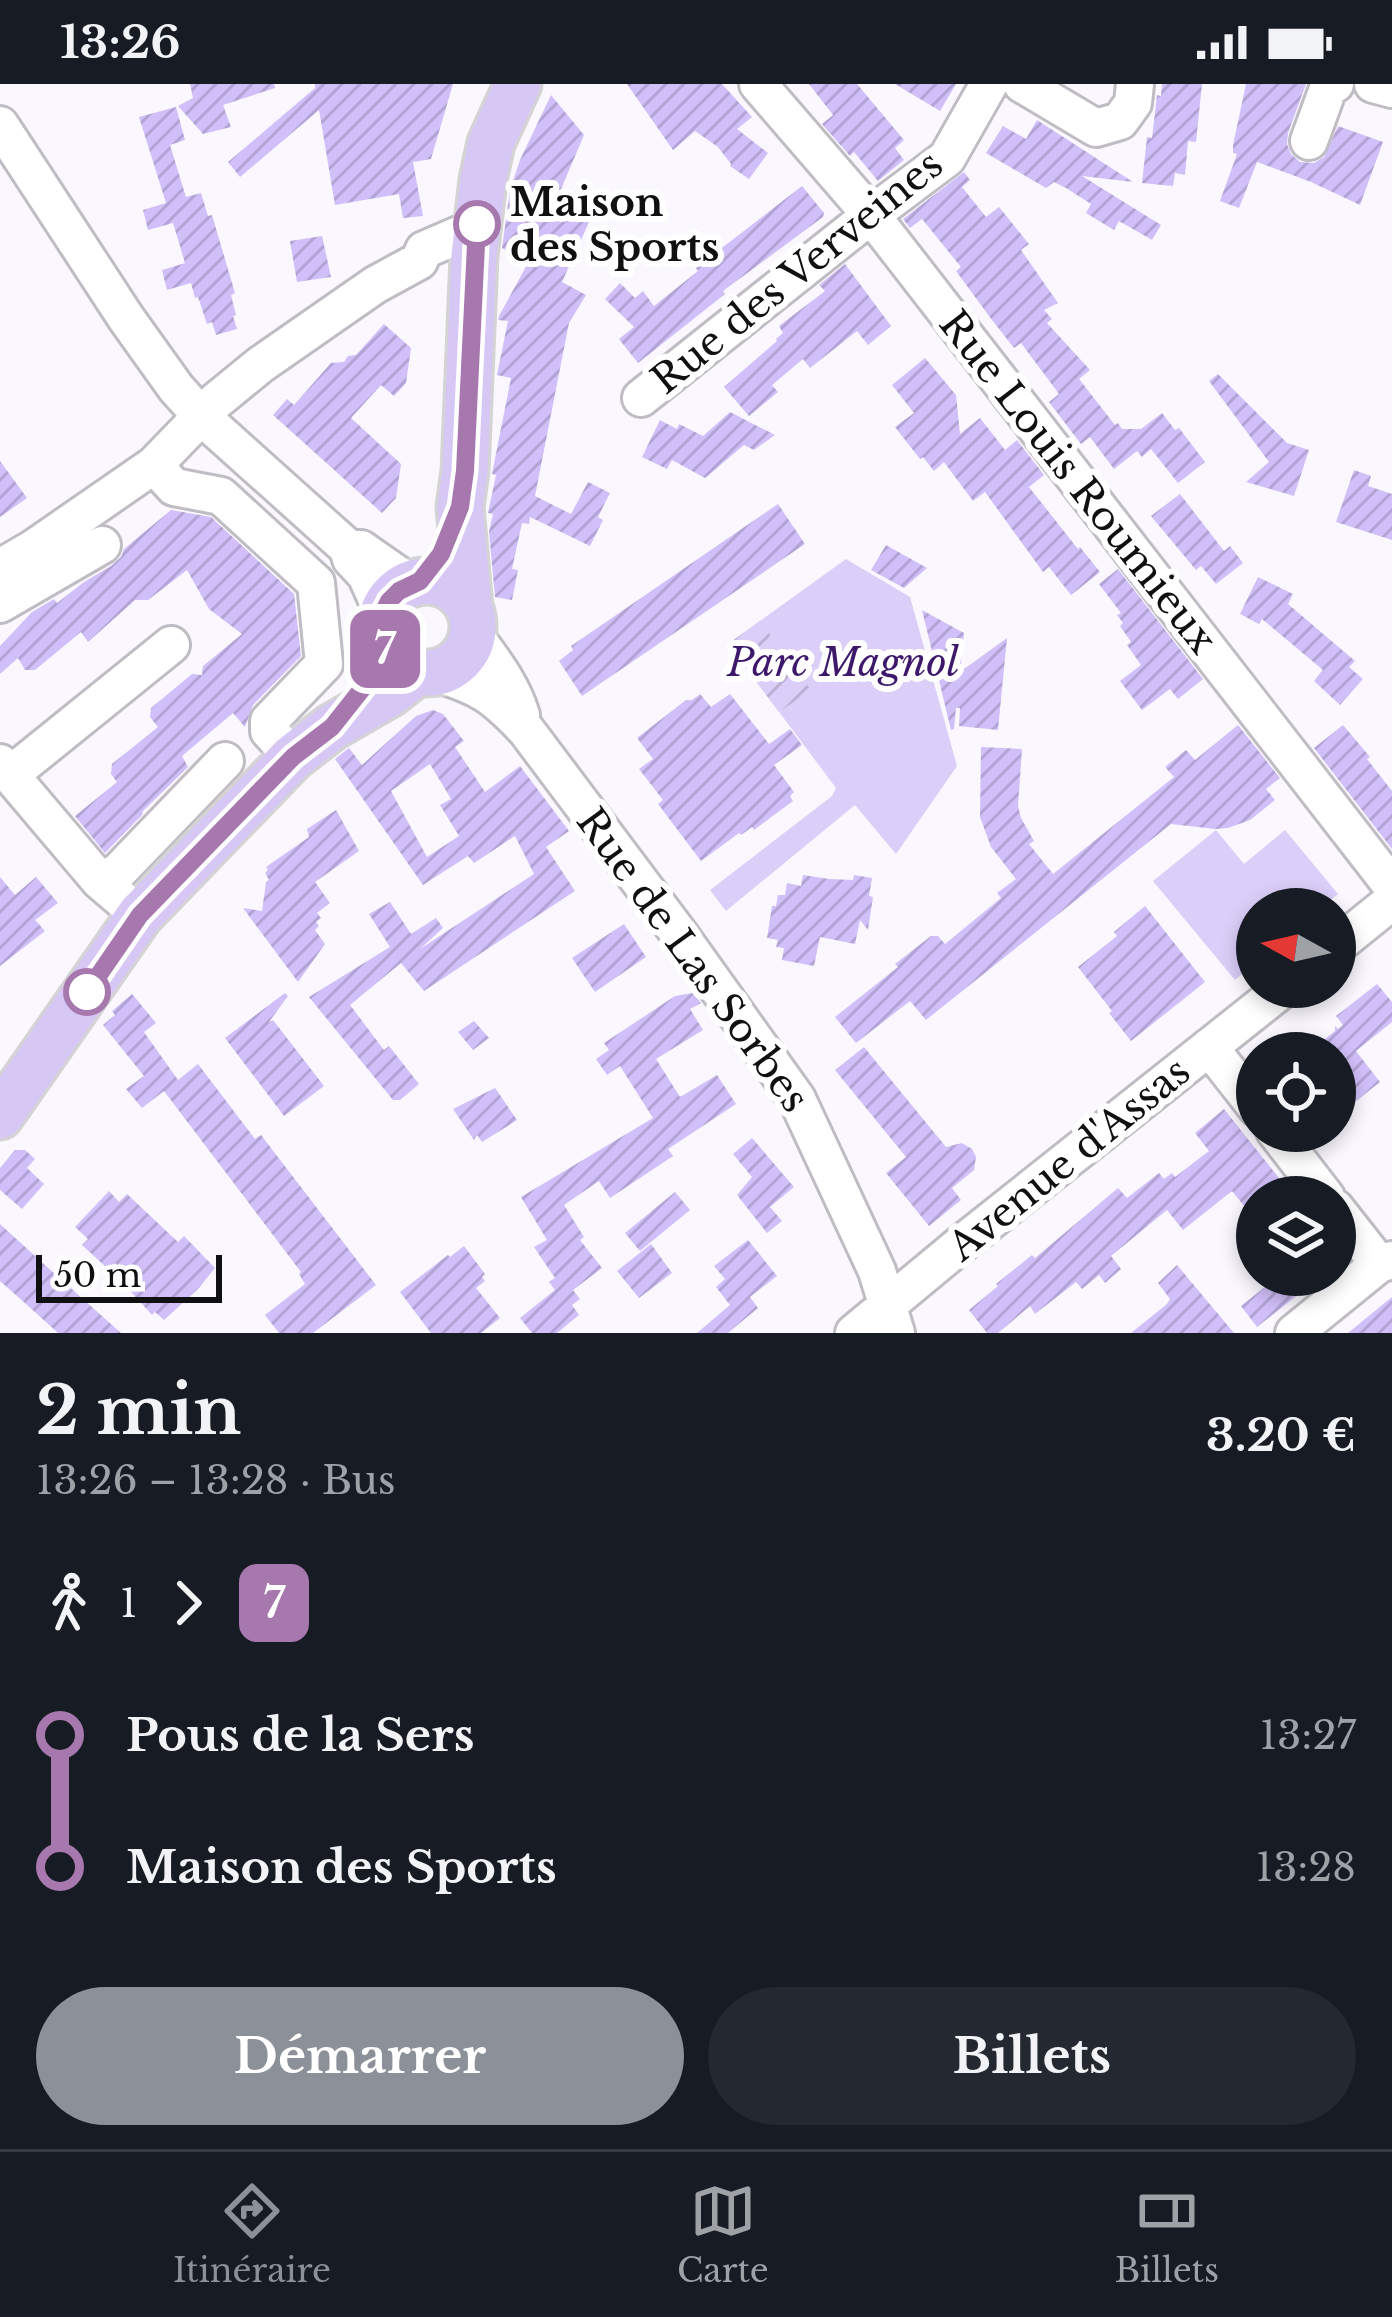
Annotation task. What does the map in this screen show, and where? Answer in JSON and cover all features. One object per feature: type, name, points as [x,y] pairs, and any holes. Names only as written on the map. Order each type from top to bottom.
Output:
[{"type":"main road","points":[[408,629],[449,668],[460,659],[471,621],[460,507],[475,254],[491,143],[518,84]]},
{"type":"main road","points":[[408,629],[460,507]]},
{"type":"main road","points":[[0,1116],[140,915],[293,757],[332,727],[408,629],[434,582],[460,595],[471,621]]},
{"type":"street","name":"Rue Louis Roumieux","points":[[758,84],[871,214],[1392,886]]},
{"type":"street","name":"Rue des Verveines","points":[[641,398],[946,158],[989,84]]},
{"type":"street","points":[[1022,84],[1096,128],[1120,121],[1133,103],[1135,84]]},
{"type":"street","points":[[1309,141],[1329,86],[1335,84]]},
{"type":"street","points":[[1373,84],[1392,89]]},
{"type":"street","name":"Rue de Las Sorbes","points":[[0,125],[176,388],[348,548],[361,549],[408,629],[526,730],[677,931],[797,1099],[877,1271],[892,1320]]},
{"type":"street","points":[[0,568],[154,465],[224,394],[375,285],[418,261],[475,254]]},
{"type":"street","points":[[154,465],[174,487],[220,496],[316,584],[324,664],[268,721],[269,731],[293,757]]},
{"type":"street","points":[[0,604],[102,545]]},
{"type":"street","name":"Rue de Las Sorbes","points":[[471,621],[515,695],[526,730]]},
{"type":"street","points":[[140,915],[100,881],[5,770],[171,645]]},
{"type":"street","points":[[100,881],[118,872],[225,761]]},
{"type":"street","points":[[1356,930],[1392,902]]},
{"type":"street","name":"Avenue d'Assas","points":[[854,1333],[892,1320],[960,1245],[1258,1008]]},
{"type":"street","points":[[1209,1047],[1236,1081]]},
{"type":"street","points":[[1292,1152],[1310,1176]]},
{"type":"street","points":[[1294,1333],[1386,1262],[1356,1230]]},
{"type":"green space","name":"Parc Magnol","points":[[846,559],[910,597],[957,766],[896,854],[855,805],[726,911],[710,890],[832,796],[836,788],[728,644]]},
{"type":"green space","points":[[760,621],[811,690],[779,712],[728,644]]},
{"type":"green space","points":[[1216,830],[1244,864],[1285,830],[1333,888],[1236,888],[1235,980],[1153,881]]},
{"type":"building","points":[[190,84],[274,84],[275,88],[223,105],[231,127],[203,134],[178,106],[193,98]]},
{"type":"building","points":[[315,84],[453,84],[431,159],[413,162],[423,216],[403,218],[399,194],[335,205],[319,110],[240,177],[228,162]]},
{"type":"building","points":[[627,84],[722,84],[752,117],[737,129],[768,153],[749,179],[695,131],[673,150]]},
{"type":"building","points":[[809,84],[857,84],[904,140],[895,148],[904,160],[878,181],[822,124],[833,115]]},
{"type":"building","points":[[895,84],[956,84],[940,111]]},
{"type":"building","points":[[1162,84],[1202,84],[1196,142],[1188,141],[1185,175],[1175,173],[1173,186],[1142,183],[1147,137],[1152,138]]},
{"type":"building","points":[[1246,84],[1306,84],[1287,144],[1300,162],[1314,163],[1324,157],[1338,126],[1383,142],[1360,205],[1257,162],[1239,208],[1220,201],[1237,154],[1233,145]]},
{"type":"building","points":[[551,95],[584,135],[553,208],[577,190],[599,200],[562,282],[586,295],[569,323],[535,496],[571,514],[588,482],[610,493],[590,546],[530,517],[529,524],[522,523],[512,569],[518,570],[512,600],[495,597],[489,532],[493,514],[488,513],[511,378],[497,375],[508,321],[498,320],[528,263],[502,248],[510,190]]},
{"type":"building","points":[[176,107],[185,140],[170,145],[186,197],[201,193],[235,293],[231,295],[237,329],[216,335],[191,283],[167,290],[162,270],[185,263],[173,223],[148,230],[143,210],[166,203],[139,117]]},
{"type":"building","points":[[1037,120],[1133,182],[1082,176],[1161,225],[1152,240],[1119,221],[1114,230],[1086,213],[1091,204],[1066,188],[1054,182],[1046,188],[986,153],[1003,126],[1026,139]]},
{"type":"building","points":[[964,172],[970,180],[962,187],[986,217],[999,207],[1029,244],[1021,250],[1058,303],[1044,310],[1052,319],[1047,323],[1090,370],[1079,379],[1115,425],[1141,429],[1162,413],[1205,462],[1178,483],[1151,449],[1142,457],[1137,451],[1114,469],[1090,437],[1081,444],[1049,402],[1059,394],[1021,343],[1014,348],[992,320],[956,271],[961,267],[922,219],[910,228],[903,219]]},
{"type":"building","points":[[802,186],[823,217],[723,291],[638,363],[619,339],[634,327],[605,299],[620,283],[635,298],[643,291],[654,306]]},
{"type":"building","points":[[322,236],[331,277],[297,282],[290,241]]},
{"type":"building","points":[[845,264],[891,326],[868,345],[857,331],[810,368],[803,359],[772,385],[778,392],[749,416],[724,387],[777,341],[783,333],[779,326],[825,291],[819,285]]},
{"type":"building","points":[[384,324],[411,348],[406,383],[394,396],[381,385],[351,418],[401,464],[396,498],[382,513],[273,415],[287,399],[294,405],[331,363],[356,355]]},
{"type":"building","points":[[925,358],[956,395],[960,434],[980,418],[1005,450],[1017,440],[1044,475],[1029,487],[1100,572],[1071,595],[1049,567],[1043,572],[985,492],[973,501],[944,462],[934,471],[895,427],[914,413],[892,385]]},
{"type":"building","points":[[1218,374],[1287,443],[1309,450],[1294,496],[1246,482],[1269,462],[1209,381]]},
{"type":"building","points":[[730,412],[775,435],[754,450],[744,445],[705,478],[672,460],[667,469],[642,457],[660,420],[703,436]]},
{"type":"building","points":[[0,461],[27,498],[0,517]]},
{"type":"building","points":[[1354,470],[1371,476],[1368,486],[1392,494],[1392,540],[1336,522]]},
{"type":"building","points":[[1180,494],[1224,551],[1230,546],[1243,563],[1216,584],[1201,566],[1196,570],[1151,516]]},
{"type":"building","points":[[778,504],[805,544],[582,696],[559,661],[573,650],[571,646]]},
{"type":"building","points":[[171,510],[211,517],[294,594],[301,656],[253,705],[245,727],[233,713],[182,756],[188,767],[105,853],[75,816],[117,782],[111,774],[112,764],[158,727],[150,717],[151,708],[192,674],[202,675],[203,666],[242,634],[209,609],[187,570],[148,600],[135,600],[88,642],[81,632],[35,670],[25,670],[18,658],[0,674],[0,646],[32,612],[54,599],[57,603],[111,566]]},
{"type":"building","points":[[886,545],[927,568],[904,588],[871,570]]},
{"type":"building","points":[[1118,569],[1203,679],[1178,699],[1170,689],[1142,710],[1120,681],[1141,665],[1127,645],[1131,642],[1120,626],[1123,623],[1117,615],[1121,613],[1099,584]]},
{"type":"building","points":[[1258,577],[1293,594],[1288,604],[1355,661],[1349,667],[1363,679],[1340,705],[1314,681],[1323,670],[1262,619],[1259,624],[1240,614]]},
{"type":"building","points":[[922,610],[964,633],[960,672],[1007,638],[998,730],[959,726],[960,708],[956,708],[951,730]]},
{"type":"building","points":[[700,694],[711,707],[730,694],[769,744],[790,729],[802,745],[774,765],[794,792],[793,801],[701,861],[658,804],[663,800],[639,769],[653,759],[637,738]]},
{"type":"building","points":[[433,710],[443,714],[464,741],[455,747],[485,792],[520,766],[569,831],[546,847],[575,891],[424,991],[401,963],[350,1005],[384,1050],[389,1046],[419,1084],[400,1100],[393,1100],[309,997],[390,947],[369,914],[390,902],[411,934],[436,918],[443,928],[420,949],[534,874],[515,836],[474,863],[468,856],[423,885],[335,759],[349,748],[362,765],[416,716]],"holes":[[[430,764],[451,799],[440,805],[459,836],[427,857],[391,791]]]},
{"type":"building","points":[[1238,725],[1280,778],[1266,789],[1275,800],[1250,820],[1215,829],[1171,824],[926,1020],[910,1001],[856,1043],[835,1017],[931,936],[945,944],[1001,898],[997,893],[1016,879],[991,847],[980,817],[981,747],[1022,749],[1018,806],[1034,841],[1029,844],[1053,874],[1174,777],[1165,767],[1186,750],[1195,760]]},
{"type":"building","points":[[1343,725],[1392,791],[1392,849],[1314,748]]},
{"type":"building","points":[[336,810],[359,851],[315,882],[330,903],[317,913],[321,918],[315,930],[325,944],[298,982],[243,908],[262,911],[269,880],[266,867],[309,837],[307,829]]},
{"type":"building","points":[[803,875],[872,878],[868,930],[860,920],[855,944],[820,937],[814,966],[782,960],[784,948],[776,947],[778,940],[767,938],[778,895],[785,895],[787,883],[801,886]]},
{"type":"building","points":[[0,877],[15,895],[36,877],[58,903],[35,920],[45,931],[0,966]]},
{"type":"building","points":[[1145,906],[1205,982],[1131,1041],[1078,967]]},
{"type":"building","points":[[624,924],[646,957],[595,992],[572,958]]},
{"type":"building","points":[[1377,984],[1392,1002],[1392,1022],[1356,1051],[1356,1032],[1334,1032],[1335,1026],[1343,1025],[1336,1016],[1346,1008],[1356,1008],[1356,1000]]},
{"type":"building","points":[[285,993],[288,996],[269,1022],[273,1020],[324,1086],[284,1116],[225,1038]]},
{"type":"building","points":[[693,993],[701,1003],[690,1009],[703,1030],[656,1059],[680,1097],[717,1075],[736,1104],[668,1149],[673,1156],[610,1198],[599,1181],[564,1205],[584,1237],[580,1240],[602,1268],[573,1290],[580,1299],[572,1305],[579,1315],[557,1333],[532,1333],[520,1318],[555,1290],[549,1282],[555,1278],[534,1247],[547,1240],[521,1197],[653,1118],[620,1066],[607,1075],[596,1059],[609,1050],[604,1043],[675,996]]},
{"type":"building","points":[[132,994],[156,1023],[144,1032],[178,1080],[198,1064],[255,1139],[261,1135],[376,1285],[313,1333],[279,1333],[265,1315],[305,1284],[301,1272],[164,1091],[142,1108],[126,1089],[144,1076],[103,1025]]},
{"type":"building","points":[[474,1021],[489,1038],[473,1050],[458,1032]]},
{"type":"building","points":[[864,1047],[946,1147],[962,1143],[976,1157],[974,1170],[952,1188],[961,1200],[929,1226],[886,1173],[906,1157],[835,1070]]},
{"type":"building","points":[[1356,1051],[1380,1082],[1356,1101]]},
{"type":"building","points":[[495,1088],[517,1120],[482,1142],[477,1135],[474,1140],[453,1109]]},
{"type":"building","points":[[1224,1109],[1236,1124],[1236,1152],[1258,1152],[1277,1176],[1236,1176],[1236,1196],[1232,1191],[1183,1230],[1167,1210],[1111,1256],[1121,1269],[1105,1283],[1099,1275],[1082,1289],[1076,1282],[1035,1314],[1030,1306],[998,1333],[987,1333],[969,1310],[996,1284],[1032,1255],[1035,1258],[1118,1188],[1127,1198],[1159,1173],[1164,1179],[1172,1173],[1175,1177],[1209,1151],[1195,1133]]},
{"type":"building","points":[[752,1138],[794,1187],[770,1207],[782,1221],[767,1233],[737,1195],[752,1177],[733,1154]]},
{"type":"building","points":[[15,1150],[25,1150],[35,1159],[27,1168],[44,1184],[22,1209],[0,1190],[0,1168]]},
{"type":"building","points":[[109,1191],[119,1202],[127,1194],[178,1242],[184,1236],[215,1268],[164,1320],[155,1312],[152,1315],[82,1245],[88,1239],[75,1227]]},
{"type":"building","points":[[675,1192],[690,1210],[640,1251],[625,1233]]},
{"type":"building","points":[[0,1224],[121,1333],[58,1333],[0,1281]]},
{"type":"building","points":[[748,1240],[777,1276],[750,1297],[758,1308],[728,1333],[697,1333],[730,1305],[716,1287],[725,1279],[714,1266]]},
{"type":"building","points":[[651,1244],[672,1273],[639,1298],[617,1271]]},
{"type":"building","points":[[464,1246],[485,1274],[485,1281],[476,1288],[500,1318],[481,1333],[431,1333],[400,1292]]},
{"type":"building","points":[[1177,1265],[1234,1333],[1131,1333],[1167,1304],[1170,1299],[1158,1283]]},
{"type":"building","points":[[1254,1296],[1296,1296],[1257,1327],[1241,1306]]},
{"type":"building","points":[[1392,1297],[1392,1333],[1348,1333]]},
{"type":"bus line","name":"7","points":[[87,992],[140,915],[293,757],[332,727],[370,679],[386,648],[381,625],[389,601],[420,581],[441,554],[460,507],[465,471],[477,224]]},
{"type":"place","name":"Maison des Sports","points":[[477,224]]}]
